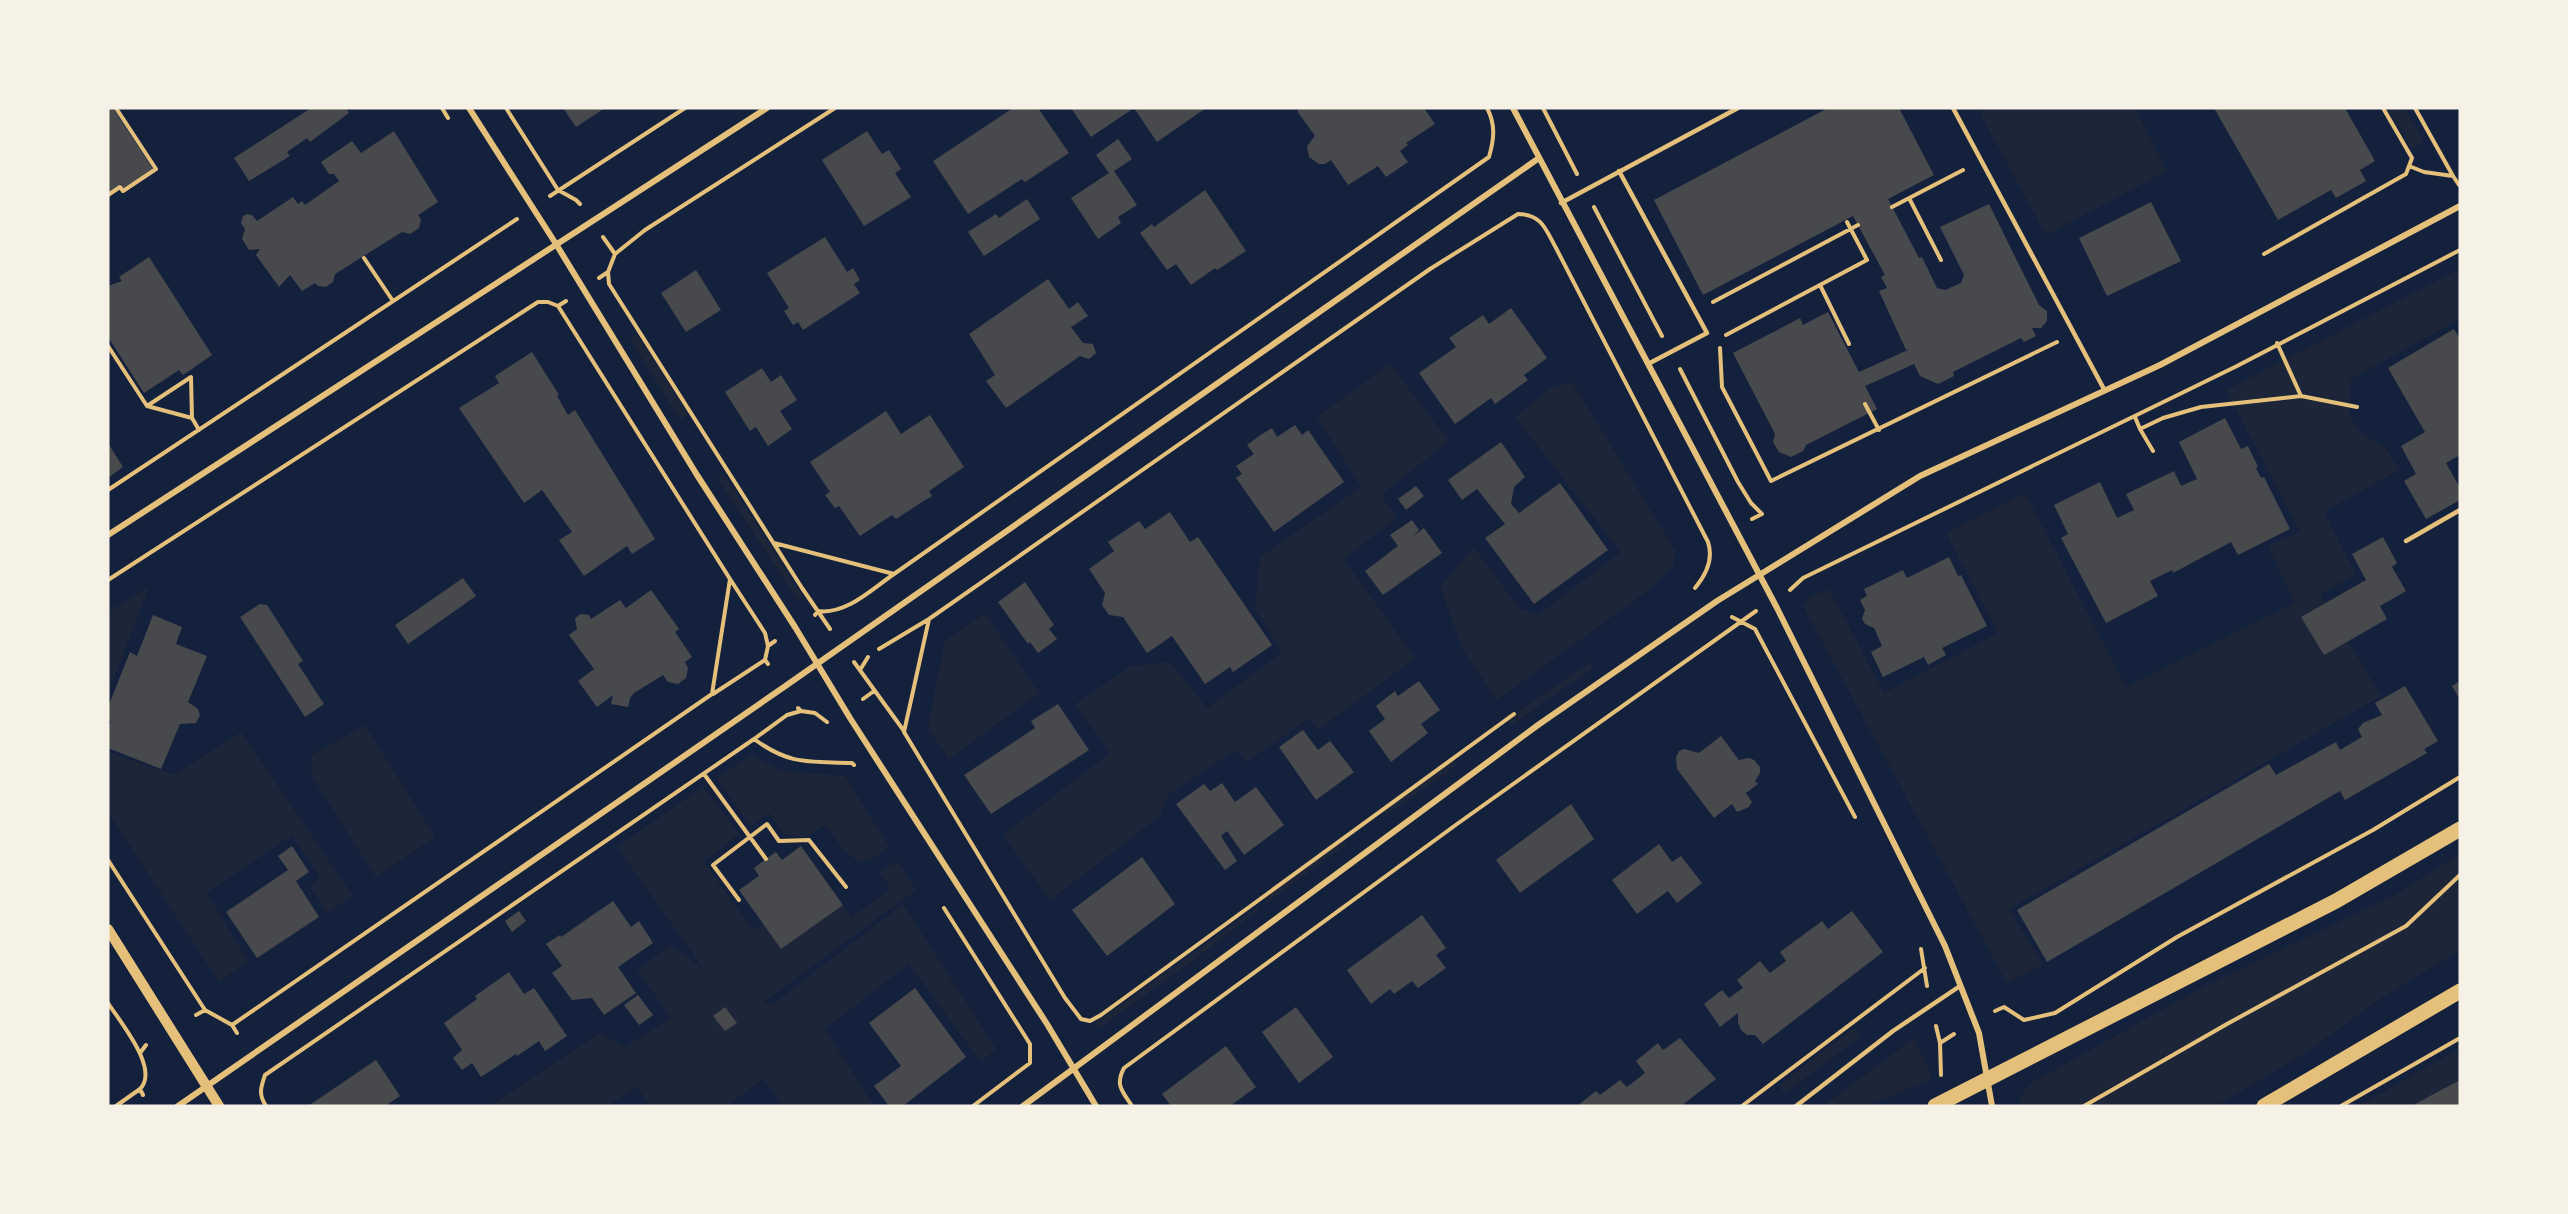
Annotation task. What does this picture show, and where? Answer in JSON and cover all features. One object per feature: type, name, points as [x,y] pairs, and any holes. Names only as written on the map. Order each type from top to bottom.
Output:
[{"type":"main road","points":[[1935,1106],[2336,901],[2460,829]]},
{"type":"main road","points":[[2264,1106],[2460,991]]},
{"type":"street","points":[[469,108],[850,718],[1047,1024],[1096,1106]]},
{"type":"street","points":[[108,535],[767,108]]},
{"type":"street","points":[[1513,108],[1561,203],[1773,601],[1945,946],[1979,1033],[1992,1106]]},
{"type":"street","points":[[178,1106],[1539,158]]},
{"type":"street","points":[[1023,1106],[1538,725],[1709,607],[1920,476],[2160,365],[2460,206]]},
{"type":"street","points":[[108,929],[219,1106]]},
{"type":"lane","points":[[1561,203],[1738,108]]},
{"type":"lane","points":[[1953,108],[2105,391]]},
{"type":"lane","points":[[1619,171],[1707,333],[1648,363]]},
{"type":"lane","points":[[2406,541],[2460,510]]},
{"type":"lane","points":[[1796,1106],[1960,986]]},
{"type":"path","points":[[108,195],[120,187],[123,191],[156,169],[116,108]]},
{"type":"path","points":[[506,108],[558,190],[576,200],[615,254]]},
{"type":"path","points":[[108,490],[685,108]]},
{"type":"path","points":[[836,108],[645,230],[615,254],[608,272],[609,284],[774,543],[894,574]]},
{"type":"path","points":[[815,615],[818,611],[830,612],[842,608],[894,574],[1489,157],[1493,142],[1493,120],[1487,108]]},
{"type":"path","points":[[2264,254],[2406,174],[2412,158],[2383,108]]},
{"type":"path","points":[[2415,108],[2460,187]]},
{"type":"path","points":[[1892,207],[1982,161]]},
{"type":"path","points":[[2409,166],[2424,172],[2453,176]]},
{"type":"path","points":[[1909,198],[1941,260]]},
{"type":"path","points":[[860,670],[866,658],[929,619],[1430,269],[1518,214],[1538,219],[1556,248],[1708,542],[1712,553],[1705,576],[1688,594]]},
{"type":"path","points":[[1847,222],[1867,260],[1720,338],[1722,387],[1771,481],[2075,333]]},
{"type":"path","points":[[1695,311],[1858,225]]},
{"type":"path","points":[[1132,1106],[1120,1087],[1119,1078],[1124,1068],[1466,817],[1740,621],[1788,592],[1803,578],[2134,417],[2460,250]]},
{"type":"path","points":[[364,258],[393,301]]},
{"type":"path","points":[[558,306],[608,272]]},
{"type":"path","points":[[1820,285],[1849,344]]},
{"type":"path","points":[[108,580],[538,302],[548,302],[558,306],[765,633],[768,646],[767,662],[712,694],[232,1025]]},
{"type":"path","points":[[2277,343],[2301,396]]},
{"type":"path","points":[[108,346],[147,406],[192,418]]},
{"type":"path","points":[[147,406],[190,377],[192,418],[200,429]]},
{"type":"path","points":[[2140,429],[2163,418],[2201,407],[2301,396],[2357,406]]},
{"type":"path","points":[[1865,404],[1879,430]]},
{"type":"path","points":[[2134,417],[2153,451]]},
{"type":"path","points":[[712,694],[730,579]]},
{"type":"path","points":[[929,619],[904,732],[1065,998],[1077,1016],[1090,1021],[1519,710]]},
{"type":"path","points":[[1755,629],[1856,819]]},
{"type":"path","points":[[768,646],[775,640]]},
{"type":"path","points":[[266,1106],[260,1097],[260,1086],[264,1074],[787,715],[799,710],[815,713],[830,724]]},
{"type":"path","points":[[754,739],[771,751],[792,760],[852,763]]},
{"type":"path","points":[[847,754],[858,772]]},
{"type":"path","points":[[704,774],[766,859]]},
{"type":"path","points":[[1995,1011],[2004,1007],[2024,1020],[2055,1013],[2177,937],[2373,830],[2460,777]]},
{"type":"path","points":[[739,900],[712,865],[767,824],[779,842],[809,840],[846,887]]},
{"type":"path","points":[[108,860],[205,1010],[232,1025],[237,1033]]},
{"type":"path","points":[[2084,1106],[2227,1023],[2406,926],[2460,874]]},
{"type":"path","points":[[943,905],[1030,1044],[1030,1063],[973,1106]]},
{"type":"path","points":[[1920,945],[1940,1043],[1941,1082]]},
{"type":"path","points":[[1742,1106],[1925,968]]},
{"type":"path","points":[[108,1003],[140,1053],[146,1070],[144,1085],[116,1106]]},
{"type":"path","points":[[196,1015],[205,1010]]},
{"type":"path","points":[[1940,1043],[1954,1034]]},
{"type":"path","points":[[2341,1106],[2460,1038]]},
{"type":"path","points":[[140,1053],[146,1045]]},
{"type":"path","points":[[140,1089],[142,1095]]},
{"type":"shaded area","points":[[1977,108],[2135,108],[2167,171],[2046,235]]},
{"type":"shaded area","points":[[2394,108],[2405,108],[2424,142],[2412,149],[2389,111]]},
{"type":"shaded area","points":[[2460,269],[2460,319],[2351,379],[2349,415],[2360,432],[2386,448],[2399,470],[2324,512],[2356,575],[2320,594],[2381,696],[2009,909],[2043,965],[2007,983],[1803,606],[1810,597],[1829,589],[1884,693],[1998,633],[1946,533],[2025,493],[2126,687],[2295,603],[2268,546],[2300,531],[2226,390]]},
{"type":"shaded area","points":[[637,334],[688,414],[680,420],[630,339]]},
{"type":"shaded area","points":[[1390,364],[1449,441],[1381,495],[1397,518],[1344,559],[1415,658],[1318,730],[1309,718],[1247,762],[1236,750],[1169,794],[1159,817],[1050,900],[1003,835],[1110,753],[1075,704],[1131,666],[1170,662],[1207,708],[1282,652],[1255,609],[1260,557],[1361,487],[1317,417]]},
{"type":"shaded area","points":[[1572,382],[1676,552],[1673,566],[1653,587],[1497,700],[1462,648],[1440,586],[1474,548],[1520,609],[1538,615],[1621,552],[1515,417],[1549,389]]},
{"type":"shaded area","points":[[724,474],[804,597],[798,600],[717,478]]},
{"type":"shaded area","points":[[149,587],[108,693],[108,612]]},
{"type":"shaded area","points":[[985,613],[1039,693],[949,759],[928,728],[945,641]]},
{"type":"shaded area","points":[[1589,663],[1593,668],[1510,726],[1506,720]]},
{"type":"shaded area","points":[[365,725],[435,837],[376,877],[311,775],[312,755]]},
{"type":"shaded area","points":[[241,732],[353,896],[327,913],[310,886],[320,877],[292,835],[207,893],[248,961],[219,982],[108,812],[108,752],[174,775]]},
{"type":"shaded area","points":[[751,755],[782,771],[845,776],[889,847],[872,859],[859,862],[844,850],[825,825],[805,837],[784,834],[769,813],[751,826],[716,778]]},
{"type":"shaded area","points":[[1454,760],[1457,765],[1387,815],[1383,810]]},
{"type":"shaded area","points":[[703,787],[739,834],[704,862],[753,930],[764,924],[843,905],[852,917],[891,889],[879,872],[898,861],[916,890],[764,1002],[772,1005],[903,904],[996,1049],[981,1062],[909,964],[825,1029],[874,1106],[783,1106],[763,1079],[727,1106],[650,1106],[637,1087],[607,1106],[490,1106],[600,1033],[625,1047],[671,1018],[637,970],[671,945],[705,971],[617,847]]},
{"type":"shaded area","points":[[1344,840],[1347,844],[1267,903],[1263,898]]},
{"type":"shaded area","points":[[2460,854],[2460,950],[2374,1003],[2307,1052],[2216,1106],[2018,1106],[2023,1092],[2033,1082],[2203,987],[2395,895]]},
{"type":"shaded area","points":[[1257,907],[1258,910],[1194,960],[1098,1029],[1094,1024]]},
{"type":"shaded area","points":[[1854,1028],[1861,1036],[1784,1094],[1779,1085]]},
{"type":"shaded area","points":[[1914,1038],[1932,1076],[1929,1080],[1868,1106],[1823,1106]]},
{"type":"shaded area","points":[[2460,1048],[2460,1080],[2412,1106],[2358,1106]]},
{"type":"building","points":[[108,108],[113,108],[153,169],[123,188],[121,184],[108,193]]},
{"type":"building","points":[[311,108],[346,108],[349,113],[310,142],[307,138],[287,152],[290,156],[249,181],[234,158]]},
{"type":"building","points":[[563,108],[605,108],[576,127]]},
{"type":"building","points":[[1013,108],[1038,108],[1069,153],[1025,182],[1022,179],[968,214],[933,161]]},
{"type":"building","points":[[1071,108],[1134,108],[1091,137]]},
{"type":"building","points":[[1134,108],[1206,108],[1157,142]]},
{"type":"building","points":[[1301,108],[1424,108],[1435,124],[1406,143],[1408,145],[1400,151],[1408,162],[1386,177],[1378,166],[1348,185],[1331,160],[1325,164],[1319,164],[1309,157],[1307,146],[1315,136],[1297,111]]},
{"type":"building","points":[[1828,108],[1899,108],[1934,175],[1888,199],[1919,258],[1922,257],[1937,288],[1945,290],[1961,283],[1964,275],[1940,227],[1989,204],[2039,305],[2047,311],[2047,321],[2041,328],[2032,328],[2036,336],[2024,342],[2021,338],[1953,372],[1954,376],[1938,384],[1920,376],[1914,364],[1865,386],[1877,409],[1806,445],[1803,451],[1791,457],[1779,452],[1773,442],[1775,434],[1733,353],[1800,318],[1803,325],[1828,312],[1859,372],[1910,349],[1906,350],[1879,291],[1887,288],[1881,277],[1885,275],[1853,216],[1703,295],[1654,200]]},
{"type":"building","points":[[2214,108],[2345,108],[2375,161],[2360,170],[2366,181],[2336,198],[2331,190],[2278,220]]},
{"type":"building","points":[[394,131],[438,202],[418,215],[421,219],[419,228],[410,234],[402,232],[335,274],[333,282],[326,287],[315,283],[302,291],[290,275],[279,287],[256,255],[260,249],[249,250],[242,239],[245,229],[241,223],[243,216],[252,215],[257,221],[293,197],[298,204],[302,201],[305,205],[339,181],[334,174],[329,174],[321,162],[352,141],[361,153]]},
{"type":"building","points":[[867,131],[882,154],[889,150],[901,169],[895,173],[911,197],[864,226],[822,160]]},
{"type":"building","points":[[1118,139],[1132,159],[1114,171],[1137,205],[1118,217],[1121,223],[1098,239],[1071,198],[1109,173],[1096,155]]},
{"type":"building","points":[[1205,190],[1246,251],[1217,270],[1215,268],[1191,285],[1176,264],[1167,270],[1140,233],[1152,224],[1154,227]]},
{"type":"building","points":[[1027,199],[1040,219],[984,256],[968,232],[996,214],[999,218]]},
{"type":"building","points":[[2151,202],[2181,261],[2107,296],[2079,238]]},
{"type":"building","points":[[825,237],[847,272],[853,268],[860,280],[854,284],[860,293],[803,330],[798,322],[793,325],[784,311],[789,308],[767,273]]},
{"type":"building","points":[[149,257],[212,355],[183,375],[179,370],[144,393],[108,337],[108,286],[122,281],[119,277]]},
{"type":"building","points":[[696,270],[721,310],[686,332],[661,293]]},
{"type":"building","points":[[1048,279],[1069,309],[1078,302],[1088,316],[1071,327],[1083,343],[1093,344],[1096,353],[1089,359],[1080,356],[1006,408],[986,381],[995,375],[969,334]]},
{"type":"building","points":[[1511,308],[1547,358],[1524,375],[1528,380],[1495,404],[1491,398],[1455,424],[1419,373],[1456,347],[1449,338],[1483,315],[1489,324]]},
{"type":"building","points":[[2454,329],[2460,339],[2460,455],[2446,463],[2460,488],[2460,500],[2426,519],[2404,481],[2416,474],[2401,446],[2425,432],[2388,368]]},
{"type":"building","points":[[532,352],[559,395],[557,396],[568,415],[575,410],[655,539],[632,554],[627,546],[584,576],[559,540],[572,532],[542,490],[524,503],[459,408],[499,383],[495,376]]},
{"type":"building","points":[[762,368],[771,382],[781,375],[797,400],[780,411],[792,429],[768,446],[756,427],[750,431],[725,392]]},
{"type":"building","points":[[886,411],[901,434],[930,415],[964,467],[929,491],[932,496],[896,519],[892,515],[860,536],[839,506],[835,508],[825,495],[830,492],[810,462]]},
{"type":"building","points":[[2225,418],[2241,449],[2248,446],[2261,478],[2264,477],[2290,529],[2238,555],[2231,542],[2173,573],[2172,570],[2150,581],[2158,596],[2106,623],[2061,538],[2068,534],[2054,505],[2100,482],[2117,518],[2134,510],[2126,494],[2174,471],[2181,486],[2197,479],[2179,442]]},
{"type":"building","points":[[1295,425],[1302,435],[1308,430],[1344,482],[1274,532],[1236,478],[1242,474],[1236,466],[1254,454],[1247,445],[1259,436],[1272,428],[1277,437]]},
{"type":"building","points":[[1501,442],[1525,477],[1514,487],[1511,504],[1519,513],[1560,483],[1608,550],[1534,604],[1485,538],[1505,524],[1477,489],[1462,500],[1448,480]]},
{"type":"building","points":[[108,443],[123,467],[108,478]]},
{"type":"building","points":[[1416,486],[1424,496],[1406,510],[1398,499]]},
{"type":"building","points":[[1170,512],[1190,542],[1198,537],[1272,645],[1233,672],[1230,667],[1205,684],[1172,636],[1147,653],[1123,617],[1109,615],[1102,605],[1105,593],[1089,569],[1114,551],[1108,542],[1139,521],[1145,529]]},
{"type":"building","points":[[1412,520],[1419,530],[1412,537],[1424,528],[1442,553],[1383,595],[1365,571],[1398,546],[1390,535]]},
{"type":"building","points":[[2383,537],[2397,563],[2392,567],[2406,591],[2380,606],[2387,619],[2324,655],[2301,617],[2366,580],[2352,554]]},
{"type":"building","points":[[1949,557],[1958,576],[1961,575],[1987,626],[1942,648],[1946,655],[1928,665],[1924,657],[1883,677],[1871,652],[1882,646],[1874,628],[1865,624],[1862,619],[1865,610],[1860,600],[1867,596],[1864,589],[1903,570],[1907,578]]},
{"type":"building","points":[[463,578],[476,596],[408,644],[395,625]]},
{"type":"building","points":[[1025,582],[1054,625],[1049,629],[1057,639],[1038,653],[1030,642],[1028,644],[998,602]]},
{"type":"building","points":[[651,590],[679,629],[675,632],[692,657],[685,662],[688,668],[686,678],[678,684],[668,682],[663,675],[634,693],[628,707],[611,704],[613,695],[597,707],[578,681],[594,669],[569,635],[577,629],[575,618],[581,614],[589,615],[591,619],[620,600],[626,608]]},
{"type":"building","points":[[260,604],[267,605],[303,661],[298,664],[324,704],[305,717],[240,617]]},
{"type":"building","points":[[153,615],[182,627],[176,644],[207,656],[188,702],[198,709],[200,715],[196,723],[180,724],[161,769],[108,748],[108,728],[111,721],[108,721],[108,707],[130,652],[137,656]]},
{"type":"building","points":[[1419,681],[1440,710],[1421,724],[1428,733],[1391,762],[1369,731],[1385,719],[1376,706],[1395,691],[1398,696]]},
{"type":"building","points":[[2460,681],[2460,700],[2452,686]]},
{"type":"building","points":[[2405,686],[2438,741],[2424,749],[2427,753],[2345,800],[2340,791],[2047,962],[2017,910],[2269,764],[2276,775],[2336,742],[2340,750],[2362,737],[2358,729],[2363,723],[2382,715],[2375,703]]},
{"type":"building","points":[[1058,704],[1089,750],[991,814],[964,775],[1035,728],[1031,721]]},
{"type":"building","points":[[1303,730],[1318,750],[1330,741],[1354,772],[1316,800],[1279,747]]},
{"type":"building","points":[[1721,736],[1739,760],[1749,758],[1754,760],[1760,767],[1760,773],[1755,781],[1758,784],[1746,793],[1752,802],[1749,807],[1737,812],[1732,804],[1714,818],[1677,769],[1676,757],[1679,751],[1684,749],[1699,753]]},
{"type":"building","points":[[1222,783],[1235,802],[1256,787],[1284,825],[1244,855],[1227,831],[1221,836],[1237,861],[1225,870],[1176,804],[1204,784],[1210,791]]},
{"type":"building","points":[[1571,804],[1594,839],[1520,893],[1496,860]]},
{"type":"building","points":[[1659,844],[1672,862],[1681,856],[1702,883],[1677,903],[1668,891],[1637,914],[1612,880]]},
{"type":"building","points":[[292,846],[309,872],[296,881],[319,917],[257,958],[226,912],[288,870],[278,856]]},
{"type":"building","points":[[801,846],[843,905],[781,949],[739,890],[759,876],[754,868],[766,859],[776,852],[782,860]]},
{"type":"building","points":[[1142,857],[1175,904],[1107,956],[1072,910]]},
{"type":"building","points":[[613,901],[631,927],[639,921],[653,943],[618,967],[636,993],[604,1015],[592,998],[572,1000],[552,973],[562,966],[546,944],[560,935],[561,937]]},
{"type":"building","points":[[519,911],[526,921],[512,932],[505,921]]},
{"type":"building","points":[[1852,911],[1883,952],[1763,1044],[1755,1035],[1747,1035],[1741,1030],[1738,1013],[1720,1027],[1704,1004],[1722,990],[1729,998],[1743,988],[1737,980],[1760,961],[1770,973],[1786,961],[1780,952],[1822,921],[1828,929]]},
{"type":"building","points":[[1422,915],[1446,948],[1436,955],[1446,968],[1418,988],[1412,981],[1394,994],[1390,989],[1371,1004],[1347,970]]},
{"type":"building","points":[[509,972],[524,994],[534,988],[567,1036],[545,1051],[539,1041],[481,1077],[472,1063],[462,1070],[453,1058],[462,1050],[444,1023],[477,999],[475,996]]},
{"type":"building","points":[[915,988],[966,1057],[903,1106],[889,1106],[874,1086],[901,1066],[869,1023]]},
{"type":"building","points":[[638,995],[653,1015],[639,1025],[624,1005]]},
{"type":"building","points":[[725,1007],[737,1023],[725,1031],[713,1016]]},
{"type":"building","points":[[1296,1007],[1333,1057],[1299,1083],[1262,1032]]},
{"type":"building","points":[[1680,1038],[1716,1079],[1681,1106],[1577,1106],[1596,1091],[1600,1095],[1620,1080],[1627,1087],[1645,1073],[1636,1061],[1658,1043],[1663,1050]]},
{"type":"building","points":[[1226,1046],[1256,1087],[1230,1106],[1171,1106],[1162,1094]]},
{"type":"building","points":[[376,1060],[400,1096],[385,1106],[308,1106]]},
{"type":"building","points":[[2460,1080],[2460,1106],[2412,1106],[2430,1096]]}]
